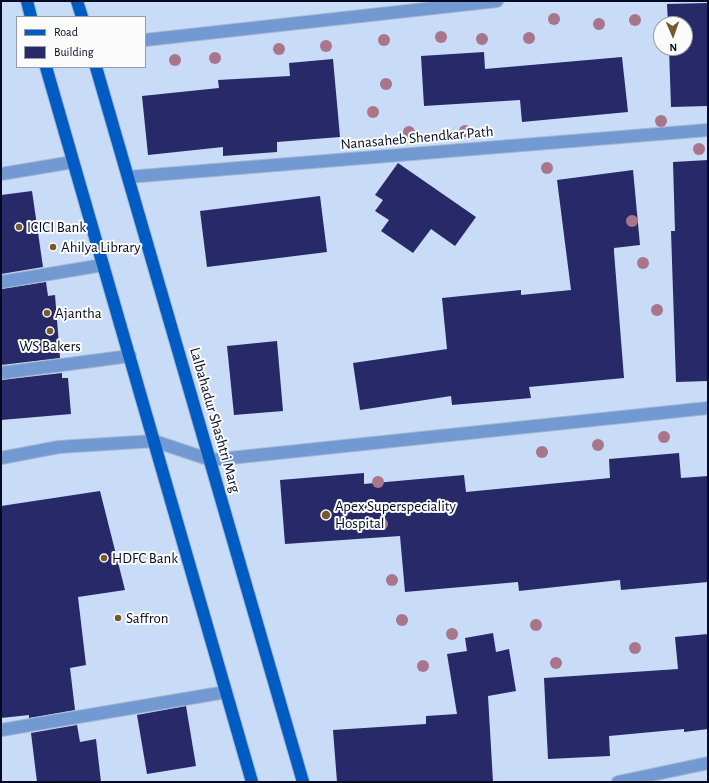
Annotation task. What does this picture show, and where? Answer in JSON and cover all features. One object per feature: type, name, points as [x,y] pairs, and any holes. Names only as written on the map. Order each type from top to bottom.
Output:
[{"type":"main road","points":[[27,1],[32,16]]},
{"type":"main road","points":[[77,1],[82,16]]},
{"type":"main road","points":[[46,68],[252,782]]},
{"type":"main road","name":"Lalbahadur Shashtri Marg","points":[[96,68],[303,782]]},
{"type":"street","points":[[146,40],[497,1]]},
{"type":"street","name":"Nanasaheb Shendkar Path","points":[[128,177],[708,130]]},
{"type":"street","points":[[1,174],[73,162]]},
{"type":"street","points":[[1,282],[104,265]]},
{"type":"street","points":[[1,373],[130,356]]},
{"type":"street","points":[[1,458],[59,447],[154,441],[211,460],[708,408]]},
{"type":"street","points":[[1,730],[226,692]]},
{"type":"street","points":[[618,782],[708,762]]},
{"type":"building","points":[[708,3],[708,106],[671,107],[669,56],[693,56],[693,16],[668,16],[667,4]]},
{"type":"building","points":[[484,52],[485,69],[622,57],[628,112],[522,122],[520,100],[424,106],[421,56]]},
{"type":"building","points":[[333,59],[340,137],[277,142],[277,152],[223,156],[223,147],[148,155],[142,96],[219,88],[218,80],[290,76],[289,63]]},
{"type":"building","points":[[708,160],[708,381],[676,382],[671,231],[675,231],[673,162]]},
{"type":"building","points":[[398,163],[476,217],[455,246],[431,229],[413,253],[381,231],[389,220],[375,211],[383,200],[375,195]]},
{"type":"building","points":[[633,170],[640,245],[614,248],[624,378],[529,387],[531,398],[452,405],[451,396],[360,410],[353,363],[447,349],[442,298],[521,290],[521,295],[571,290],[557,180]]},
{"type":"building","points":[[32,191],[43,267],[1,274],[1,195]]},
{"type":"building","points":[[320,196],[327,252],[207,267],[200,211]]},
{"type":"building","points":[[46,282],[48,296],[55,295],[60,358],[1,365],[1,289]]},
{"type":"building","points":[[277,341],[283,411],[234,415],[227,346]]},
{"type":"building","points":[[62,373],[62,378],[68,378],[71,414],[1,420],[1,380]]},
{"type":"building","points":[[679,453],[681,478],[708,476],[708,582],[621,590],[620,580],[519,591],[518,582],[405,592],[400,536],[285,544],[280,480],[364,473],[364,484],[464,475],[466,492],[610,478],[609,459]]},
{"type":"building","points":[[100,491],[125,590],[78,597],[86,665],[70,668],[75,710],[29,718],[29,715],[1,718],[1,506]]},
{"type":"building","points":[[493,633],[496,652],[509,649],[516,691],[488,696],[493,782],[337,782],[333,730],[426,724],[426,716],[457,714],[447,654],[467,651],[465,638]]},
{"type":"building","points":[[708,634],[708,729],[684,732],[684,729],[609,736],[610,756],[548,759],[544,678],[678,669],[675,637]]},
{"type":"building","points":[[186,706],[196,766],[147,774],[137,715]]},
{"type":"building","points":[[77,725],[80,742],[96,739],[101,782],[37,782],[31,733]]},
{"type":"place","name":"ICICI Bank","points":[[19,227]]},
{"type":"place","name":"Ahilya Library","points":[[53,247]]},
{"type":"place","name":"Ajantha","points":[[47,313]]},
{"type":"place","name":"WS Bakers","points":[[50,331]]},
{"type":"place","name":"Apex Superspeciality Hospital","points":[[326,515]]},
{"type":"place","name":"HDFC Bank","points":[[104,558]]},
{"type":"place","name":"Saffron","points":[[118,618]]}]
